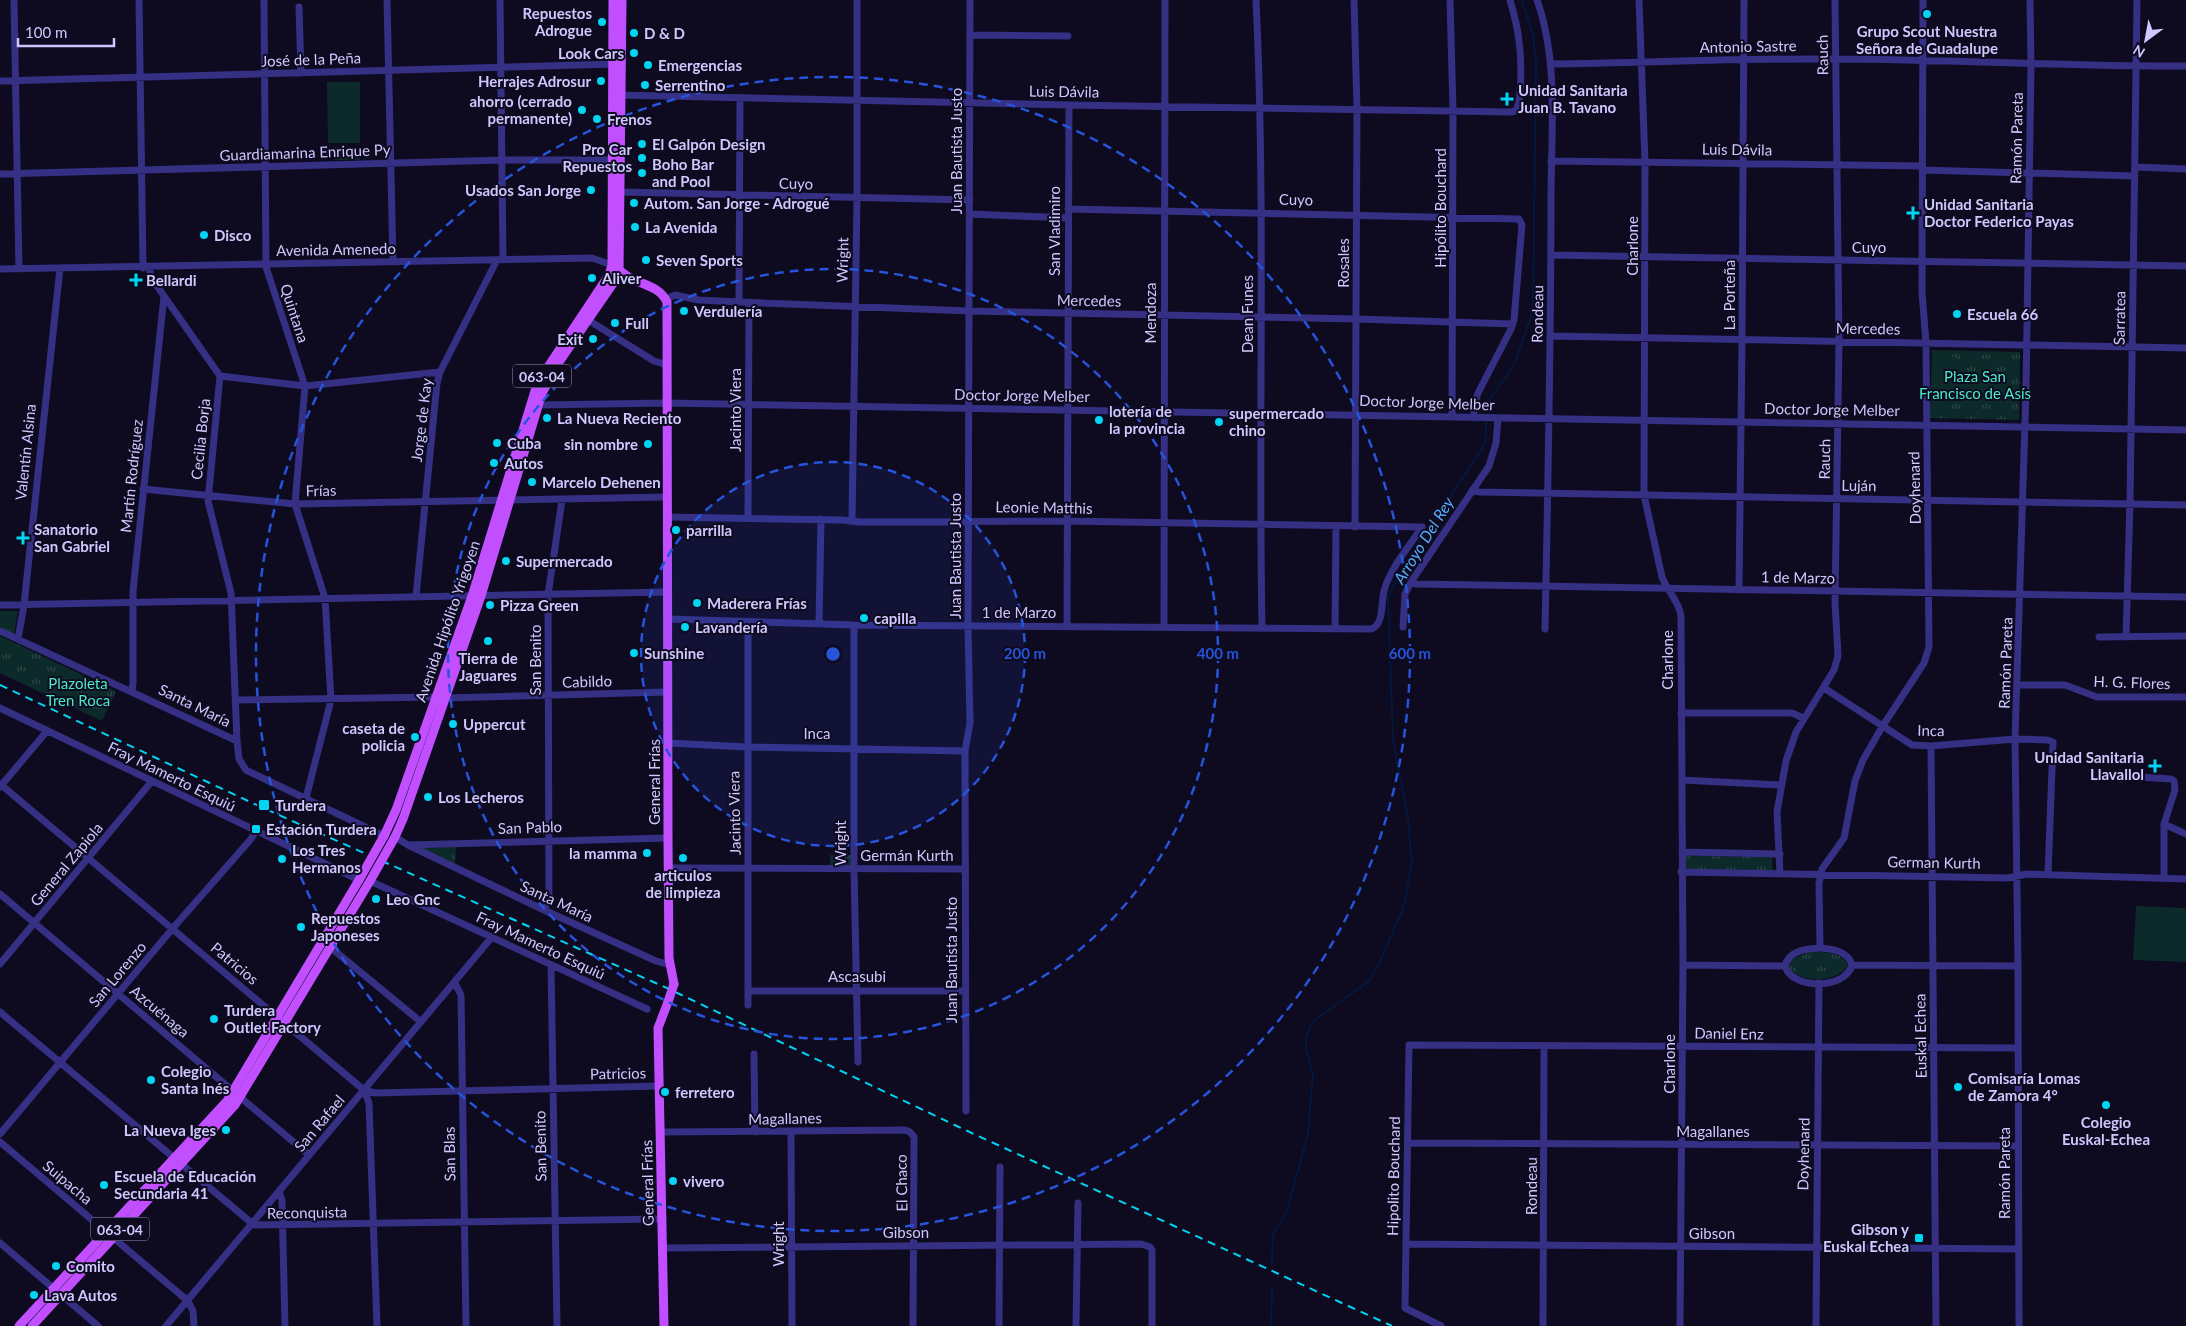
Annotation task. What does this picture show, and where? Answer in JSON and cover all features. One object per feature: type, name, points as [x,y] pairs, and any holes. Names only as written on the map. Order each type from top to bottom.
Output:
[{"type":"main road","name":"Avenida Hipólito Yrigoyen","points":[[281,1019],[330,947],[395,837],[446,698],[505,501],[548,379],[612,285],[616,267],[621,192],[613,0]]},
{"type":"main road","name":"Avenida Hipólito Yrigoyen","points":[[617,64],[622,0]]},
{"type":"main road","name":"Avenida Hipólito Yrigoyen","points":[[505,501],[532,400],[539,383],[616,267],[611,160],[617,95]]},
{"type":"main road","points":[[616,267],[630,277],[657,290],[666,299]]},
{"type":"main road","name":"General Frías","points":[[664,1326],[658,1028],[674,984],[670,965],[668,868],[668,308],[666,299]]},
{"type":"main road","name":"Avenida Hipólito Yrigoyen","points":[[20,1326],[57,1291],[176,1161],[223,1105],[236,1094],[281,1019],[394,816],[436,698],[476,596]]},
{"type":"main road","name":"Avenida Hipólito Yrigoyen","points":[[32,1326],[57,1291]]},
{"type":"street","points":[[14,0],[19,269]]},
{"type":"street","points":[[138,0],[146,268],[220,376],[305,386],[440,372]]},
{"type":"street","name":"Quintana","points":[[264,0],[266,264],[305,386],[295,504],[325,598]]},
{"type":"street","points":[[387,0],[393,262]]},
{"type":"street","name":"Jorge de Kay","points":[[416,596],[437,383],[440,372],[500,260],[502,160],[500,0]]},
{"type":"street","name":"Wright","points":[[852,521],[857,0]]},
{"type":"street","name":"Juan Bautista Justo","points":[[966,1111],[965,751],[970,723],[968,626],[970,0]]},
{"type":"street","name":"Mendoza","points":[[1164,626],[1165,0]]},
{"type":"street","name":"Dean Funes","points":[[1256,0],[1262,108],[1260,212],[1260,525],[1262,627]]},
{"type":"street","name":"Rosales","points":[[1354,0],[1357,109],[1356,527]]},
{"type":"street","name":"Hipólito Bouchard","points":[[1450,0],[1453,110],[1454,321],[1452,416]]},
{"type":"street","name":"Luis Dávila","points":[[617,95],[1069,105],[1515,111],[1519,103],[1520,44],[1510,0]]},
{"type":"street","name":"Rondeau","points":[[1537,0],[1544,24],[1550,64],[1551,255],[1545,629]]},
{"type":"street","name":"Charlone","points":[[1639,0],[1645,161],[1646,256],[1644,495],[1662,577],[1666,589],[1678,604],[1680,611],[1683,965],[1680,1326]]},
{"type":"street","name":"La Porteña","points":[[1738,590],[1744,0]]},
{"type":"street","name":"Rauch","points":[[1780,874],[1777,812],[1780,785],[1792,742],[1803,718],[1837,665],[1838,656],[1835,592],[1838,423],[1838,164],[1835,0]]},
{"type":"street","name":"Doyhenard","points":[[1820,874],[1825,863],[1844,838],[1855,781],[1863,760],[1924,663],[1928,653],[1930,634],[1926,343],[1922,299],[1923,0]]},
{"type":"street","name":"Ramón Pareta","points":[[2018,1326],[2018,876],[2015,740],[2027,344],[2031,65],[2030,0]]},
{"type":"street","name":"Sarratea","points":[[2126,637],[2138,66],[2137,0]]},
{"type":"street","points":[[299,7],[301,73]]},
{"type":"street","points":[[970,35],[1068,36]]},
{"type":"street","name":"Antonio Sastre","points":[[1550,64],[1641,63],[1743,58],[2031,65],[2186,66]]},
{"type":"street","name":"José de la Peña","points":[[0,81],[617,64]]},
{"type":"street","points":[[739,302],[740,98]]},
{"type":"street","name":"San Vladimiro","points":[[1067,627],[1069,105]]},
{"type":"street","name":"Guardiamarina Enrique Py","points":[[0,174],[502,160],[611,160]]},
{"type":"street","name":"Luis Dávila","points":[[1551,161],[1838,164],[2135,176]]},
{"type":"street","points":[[2136,168],[2186,169]]},
{"type":"street","name":"Cuyo","points":[[621,192],[970,200]]},
{"type":"street","name":"Cuyo","points":[[1068,210],[1164,210],[1519,219],[1522,221],[1513,324]]},
{"type":"street","points":[[970,214],[1068,218]]},
{"type":"street","name":"Cuyo","points":[[1551,255],[2186,266]]},
{"type":"street","name":"Avenida Amenedo","points":[[0,269],[146,268],[592,258],[616,267]]},
{"type":"street","name":"Valentín Alsina","points":[[18,639],[24,605],[60,268]]},
{"type":"street","name":"Mercedes","points":[[666,299],[675,295],[699,300],[970,311],[1261,316],[1513,324]]},
{"type":"street","name":"Martín Rodríguez","points":[[132,690],[132,602],[164,296]]},
{"type":"street","name":"Jacinto Viera","points":[[748,518],[749,302]]},
{"type":"street","points":[[588,320],[654,361],[667,365]]},
{"type":"street","points":[[1477,418],[1474,405],[1478,394],[1513,324]]},
{"type":"street","name":"Mercedes","points":[[1550,336],[2186,348]]},
{"type":"street","name":"Cecilia Borja","points":[[220,376],[208,505],[232,600],[237,741]]},
{"type":"street","name":"Doctor Jorge Melber","points":[[538,405],[749,404],[2186,430]]},
{"type":"street","points":[[1403,626],[1406,594],[1411,582],[1485,473],[1492,458],[1496,443],[1494,418]]},
{"type":"street","name":"Frías","points":[[143,489],[295,504],[667,497]]},
{"type":"street","name":"Luján","points":[[1472,490],[2186,505]]},
{"type":"street","name":"San Benito","points":[[544,910],[549,898],[548,595],[562,500]]},
{"type":"street","name":"Leonie Matthis","points":[[667,517],[952,523],[1066,521],[1422,527],[1387,580],[1383,592],[1378,625],[1371,629]]},
{"type":"street","points":[[819,624],[822,519]]},
{"type":"street","points":[[1335,629],[1336,527]]},
{"type":"street","name":"1 de Marzo","points":[[1411,582],[1416,584],[1546,587],[2020,596],[2186,597]]},
{"type":"street","points":[[0,605],[668,592]]},
{"type":"street","points":[[306,798],[331,700],[325,598]]},
{"type":"street","name":"1 de Marzo","points":[[668,619],[854,625],[1371,629]]},
{"type":"street","name":"Jacinto Viera","points":[[748,622],[748,1005]]},
{"type":"street","name":"Wright","points":[[854,625],[854,868],[858,1062]]},
{"type":"street","name":"Santa María","points":[[0,631],[132,690],[237,741],[239,759],[246,770],[384,836]]},
{"type":"street","points":[[2100,637],[2186,636]]},
{"type":"street","name":"H. G. Flores","points":[[2018,685],[2065,685],[2097,697],[2186,697]]},
{"type":"street","name":"Inca","points":[[1824,688],[1912,745],[1931,746],[2015,740],[2047,740],[2053,742],[2048,875]]},
{"type":"street","name":"Cabildo","points":[[446,698],[668,692]]},
{"type":"street","points":[[237,700],[436,698]]},
{"type":"street","name":"Fray Mamerto Esquiú","points":[[0,708],[255,832],[359,880]]},
{"type":"street","points":[[1681,713],[1792,713],[1803,718]]},
{"type":"street","points":[[1,785],[47,731]]},
{"type":"street","name":"Inca","points":[[668,743],[747,747],[853,747],[965,751]]},
{"type":"street","name":"Euskal Echea","points":[[1931,746],[1936,1326]]},
{"type":"street","points":[[2141,777],[2171,779],[2174,781],[2173,798],[2164,824],[2164,878]]},
{"type":"street","points":[[1682,780],[1780,785]]},
{"type":"street","name":"General Zapiola","points":[[0,964],[152,782]]},
{"type":"street","name":"Patricios","points":[[1,785],[364,1090],[375,1093],[462,1089],[659,1086]]},
{"type":"street","points":[[2164,824],[2186,834]]},
{"type":"street","name":"San Lorenzo","points":[[0,1134],[255,832]]},
{"type":"street","points":[[395,837],[408,845]]},
{"type":"street","name":"San Pablo","points":[[408,845],[668,838]]},
{"type":"street","name":"Santa María","points":[[408,845],[544,910],[656,961],[670,965]]},
{"type":"street","points":[[1682,852],[1780,854]]},
{"type":"street","name":"Germán Kurth","points":[[668,868],[965,869]]},
{"type":"street","name":"German Kurth","points":[[1681,872],[2008,878],[2048,875],[2186,879]]},
{"type":"street","points":[[1820,874],[1820,948]]},
{"type":"street","name":"Fray Mamerto Esquiú","points":[[370,881],[647,1008]]},
{"type":"street","name":"Azcuénaga","points":[[0,894],[309,1155]]},
{"type":"street","name":"San Rafael","points":[[166,1326],[492,938]]},
{"type":"street","points":[[330,947],[421,1022]]},
{"type":"street","points":[[1820,948],[1841,952],[1850,960],[1852,965],[1850,971],[1841,979],[1819,983],[1796,979],[1786,971],[1785,966],[1786,960],[1796,952],[1820,948]]},
{"type":"street","name":"San Benito","points":[[551,965],[557,1326]]},
{"type":"street","points":[[1683,965],[1785,966]]},
{"type":"street","points":[[1852,965],[2018,966]]},
{"type":"street","name":"San Blas","points":[[455,983],[461,994],[466,1326]]},
{"type":"street","name":"Doyhenard","points":[[1816,1326],[1819,983]]},
{"type":"street","name":"Ascasubi","points":[[749,991],[965,990]]},
{"type":"street","name":"Reconquista","points":[[0,1012],[176,1161],[251,1223],[258,1226],[662,1219]]},
{"type":"street","name":"Daniel Enz","points":[[1409,1045],[2018,1048]]},
{"type":"street","name":"Hipolito Bouchard","points":[[1409,1045],[1405,1308],[1441,1326]]},
{"type":"street","name":"Rondeau","points":[[1543,1326],[1544,1046]]},
{"type":"street","points":[[754,1054],[755,1132]]},
{"type":"street","points":[[364,1090],[369,1103],[377,1326]]},
{"type":"street","name":"Magallanes","points":[[660,1132],[905,1130],[910,1132]]},
{"type":"street","name":"Wright","points":[[791,1131],[792,1326]]},
{"type":"street","name":"El Chaco","points":[[910,1132],[914,1138],[915,1245],[913,1326]]},
{"type":"street","name":"Suipacha","points":[[0,1142],[188,1301]]},
{"type":"street","name":"Magallanes","points":[[1408,1143],[2017,1146]]},
{"type":"street","points":[[999,1326],[1000,1167]]},
{"type":"street","points":[[279,1191],[282,1200],[285,1326]]},
{"type":"street","points":[[1076,1326],[1078,1203]]},
{"type":"street","points":[[0,1243],[98,1326]]},
{"type":"street","name":"Gibson","points":[[662,1248],[1077,1243],[1141,1244],[1150,1247],[1152,1250],[1152,1326]]},
{"type":"street","name":"Gibson","points":[[1406,1244],[2018,1249]]},
{"type":"street","points":[[188,1301],[194,1311],[194,1326]]},
{"type":"green space","points":[[327,82],[360,82],[360,143],[328,143]]},
{"type":"green space","points":[[334,147],[360,147],[360,160],[334,160]]},
{"type":"green space","name":"Plaza San Francisco de Asís","points":[[1932,350],[2020,352],[2019,420],[1930,418]]},
{"type":"green space","points":[[1935,356],[1956,357],[1955,383],[1935,382]]},
{"type":"green space","points":[[0,611],[18,611],[14,634],[0,627]]},
{"type":"green space","name":"Plazoleta Tren Roca","points":[[0,636],[116,691],[102,721],[0,673]]},
{"type":"green space","points":[[456,847],[455,865],[420,848]]},
{"type":"green space","points":[[830,855],[852,855],[852,865],[830,865]]},
{"type":"green space","points":[[1685,856],[1772,857],[1773,870],[1686,869]]},
{"type":"green space","points":[[2136,906],[2186,908],[2186,962],[2133,960]]},
{"type":"green space","points":[[1810,952],[1826,952],[1837,955],[1845,960],[1848,965],[1836,976],[1827,978],[1809,979],[1793,972],[1788,966],[1792,959]]},
{"type":"waterway","name":"Arroyo Del Rey","points":[[1488,415],[1489,401],[1514,365],[1533,311],[1536,62],[1533,34],[1522,0]]},
{"type":"waterway","name":"Arroyo Del Rey","points":[[1272,1263],[1273,1234],[1287,1211],[1308,1134],[1313,1074],[1306,1050],[1306,1038],[1312,1022],[1368,982],[1380,962],[1403,909],[1412,864],[1408,818],[1393,740],[1388,597],[1401,570],[1485,444],[1487,419]]},
{"type":"waterway","name":"Arroyo Del Rey","points":[[1271,1326],[1272,1288]]},
{"type":"railway","points":[[0,685],[261,807],[669,989],[963,1129],[1392,1326]]},
{"type":"place","name":"Grupo Scout Nuestra Señora de Guadalupe","points":[[1927,14]]},
{"type":"place","name":"Repuestos Adrogue","points":[[602,22]]},
{"type":"place","name":"D & D","points":[[634,33]]},
{"type":"place","name":"Look Cars","points":[[634,53]]},
{"type":"place","name":"Emergencias","points":[[648,65]]},
{"type":"place","name":"Herrajes Adrosur","points":[[601,81]]},
{"type":"place","name":"Serrentino","points":[[645,85]]},
{"type":"place","name":"Unidad Sanitaria Juan B. Tavano","points":[[1507,99]]},
{"type":"place","name":"ahorro (cerrado permanente)","points":[[582,110]]},
{"type":"place","name":"Frenos","points":[[597,119]]},
{"type":"place","name":"El Galpón Design","points":[[642,144]]},
{"type":"place","name":"Pro Car Repuestos","points":[[642,158]]},
{"type":"place","name":"Boho Bar and Pool","points":[[642,173]]},
{"type":"place","name":"Usados San Jorge","points":[[591,190]]},
{"type":"place","name":"Autom. San Jorge - Adrogué","points":[[634,203]]},
{"type":"place","name":"Unidad Sanitaria Doctor Federico Payas","points":[[1913,213]]},
{"type":"place","name":"La Avenida","points":[[635,227]]},
{"type":"place","name":"Disco","points":[[204,235]]},
{"type":"place","name":"Seven Sports","points":[[646,260]]},
{"type":"place","name":"Aliver","points":[[592,278]]},
{"type":"place","name":"Bellardi","points":[[136,280]]},
{"type":"place","name":"Verdulería","points":[[684,311]]},
{"type":"place","name":"Escuela 66","points":[[1957,314]]},
{"type":"place","name":"Full","points":[[615,323]]},
{"type":"place","name":"Exit","points":[[593,339]]},
{"type":"place","name":"La Nueva Reciento","points":[[547,418]]},
{"type":"place","name":"lotería de la provincia","points":[[1099,420]]},
{"type":"place","name":"supermercado chino","points":[[1219,422]]},
{"type":"place","name":"Cuba","points":[[497,443]]},
{"type":"place","name":"sin nombre","points":[[648,444]]},
{"type":"place","name":"Autos","points":[[494,463]]},
{"type":"place","name":"Marcelo Dehenen","points":[[532,482]]},
{"type":"place","name":"parrilla","points":[[676,530]]},
{"type":"place","name":"Sanatorio San Gabriel","points":[[23,538]]},
{"type":"place","name":"Supermercado","points":[[506,561]]},
{"type":"place","name":"Maderera Frías","points":[[697,603]]},
{"type":"place","name":"Pizza Green","points":[[490,605]]},
{"type":"place","name":"capilla","points":[[864,618]]},
{"type":"place","name":"Lavandería","points":[[685,627]]},
{"type":"place","name":"Tierra de Jaguares","points":[[488,641]]},
{"type":"place","name":"Sunshine","points":[[634,653]]},
{"type":"place","name":"Uppercut","points":[[453,724]]},
{"type":"place","name":"caseta de policia","points":[[415,737]]},
{"type":"place","name":"Unidad Sanitaria Llavallol","points":[[2155,766]]},
{"type":"place","name":"Los Lecheros","points":[[428,797]]},
{"type":"place","name":"Turdera","points":[[264,805]]},
{"type":"place","name":"Estación Turdera","points":[[256,829]]},
{"type":"place","name":"la mamma","points":[[647,853]]},
{"type":"place","name":"articulos de limpieza","points":[[683,858]]},
{"type":"place","name":"Los Tres Hermanos","points":[[282,859]]},
{"type":"place","name":"Leo Gnc","points":[[376,899]]},
{"type":"place","name":"Repuestos Japoneses","points":[[301,927]]},
{"type":"place","name":"Turdera Outlet Factory","points":[[214,1019]]},
{"type":"place","name":"Colegio Santa Inés","points":[[151,1080]]},
{"type":"place","name":"Comisaría Lomas de Zamora 4°","points":[[1958,1087]]},
{"type":"place","name":"ferretero","points":[[665,1092]]},
{"type":"place","name":"Colegio Euskal-Echea","points":[[2106,1105]]},
{"type":"place","name":"La Nueva Iges","points":[[226,1130]]},
{"type":"place","name":"vivero","points":[[673,1181]]},
{"type":"place","name":"Escuela de Educación Secundaria 41","points":[[104,1185]]},
{"type":"place","name":"Gibson y Euskal Echea","points":[[1919,1238]]},
{"type":"place","name":"Comito","points":[[56,1266]]},
{"type":"place","name":"Lava Autos","points":[[34,1295]]}]
